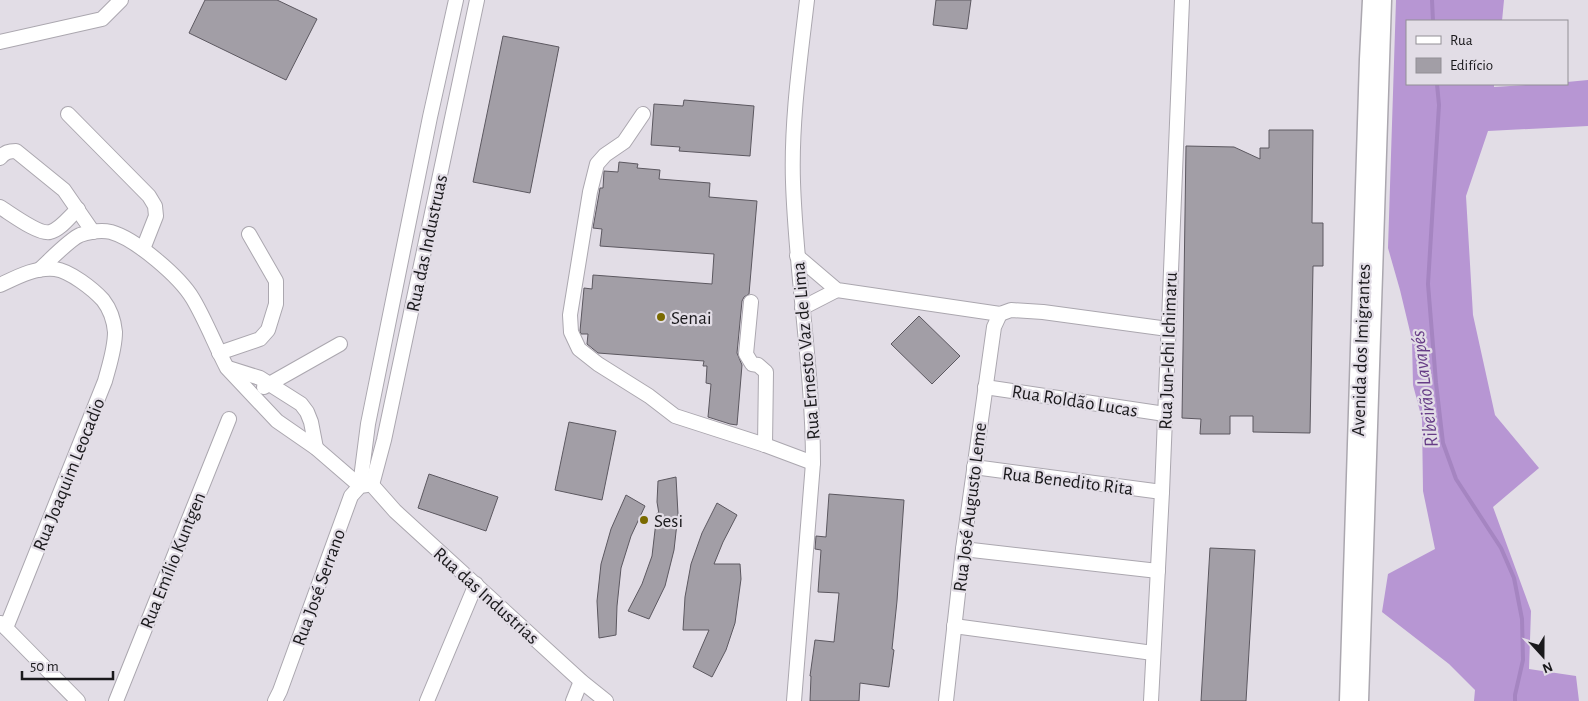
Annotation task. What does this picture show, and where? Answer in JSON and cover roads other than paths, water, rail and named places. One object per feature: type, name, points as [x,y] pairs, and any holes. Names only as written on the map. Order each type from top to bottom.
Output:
[{"type":"main road","name":"Avenida dos Imigrantes","points":[[1348,701],[1371,0]]},
{"type":"main road","name":"Avenida dos Imigrantes","points":[[1360,701],[1383,0]]},
{"type":"street","points":[[0,42],[102,19],[121,0]]},
{"type":"street","points":[[366,486],[368,424],[424,146],[456,0]]},
{"type":"street","name":"Rua das Industruas","points":[[366,486],[384,440],[477,0]]},
{"type":"street","name":"Rua Ernesto Vaz de Lima","points":[[794,701],[813,463],[813,429],[797,256],[793,180],[797,84],[807,0]]},
{"type":"street","name":"Rua Jun-Ichi Ichimaru","points":[[1151,701],[1162,492],[1182,0]]},
{"type":"street","points":[[68,114],[149,196],[156,216],[143,249]]},
{"type":"street","points":[[643,114],[624,142],[605,155],[598,164],[590,192],[570,315],[571,332],[579,349],[675,416],[765,445],[813,463]]},
{"type":"street","points":[[0,158],[10,151],[16,152],[64,190],[93,232],[79,236],[39,270],[24,274],[0,285]]},
{"type":"street","points":[[0,207],[41,232],[49,233],[78,209]]},
{"type":"street","name":"Rua das Industrias","points":[[93,232],[109,232],[126,238],[143,249],[184,286],[194,300],[227,368],[277,420],[366,486],[606,701]]},
{"type":"street","points":[[219,353],[260,339],[268,330],[276,304],[276,281],[249,234]]},
{"type":"street","points":[[797,256],[837,290],[1000,314],[1011,310],[1043,312],[1168,329]]},
{"type":"street","name":"Rua Joaquim Leocadio","points":[[3,625],[105,382],[114,347],[115,332],[112,316],[103,300],[66,272],[54,269],[39,270]]},
{"type":"street","points":[[802,308],[837,290]]},
{"type":"street","points":[[751,302],[746,354],[752,364],[758,365],[766,372],[765,445]]},
{"type":"street","name":"Rua José Augusto Leme","points":[[946,701],[963,549],[985,387],[994,327],[1000,314]]},
{"type":"street","points":[[252,394],[340,344]]},
{"type":"street","points":[[227,368],[249,374],[270,383],[301,404],[311,422],[316,448]]},
{"type":"street","name":"Rua Roldão Lucas","points":[[985,387],[1165,414]]},
{"type":"street","name":"Rua Emílio Kuntgen","points":[[116,701],[228,419]]},
{"type":"street","name":"Rua Benedito Rita","points":[[974,467],[1162,492]]},
{"type":"street","name":"Rua José Serrano","points":[[274,701],[280,691],[352,496],[366,486]]},
{"type":"street","points":[[963,549],[1158,571]]},
{"type":"street","points":[[427,701],[476,584]]},
{"type":"street","points":[[3,625],[78,701]]},
{"type":"street","points":[[954,626],[1153,653]]},
{"type":"street","points":[[573,701],[581,680]]},
{"type":"waterway","name":"Ribeirão Lavapés","points":[[1432,0],[1433,20]]},
{"type":"waterway","name":"Ribeirão Lavapés","points":[[1437,85],[1439,105],[1428,284],[1443,443],[1456,479],[1501,548],[1514,578],[1522,619],[1523,660],[1515,701]]},
{"type":"place","name":"Senai","points":[[661,317]]},
{"type":"place","name":"Sesi","points":[[644,520]]}]
